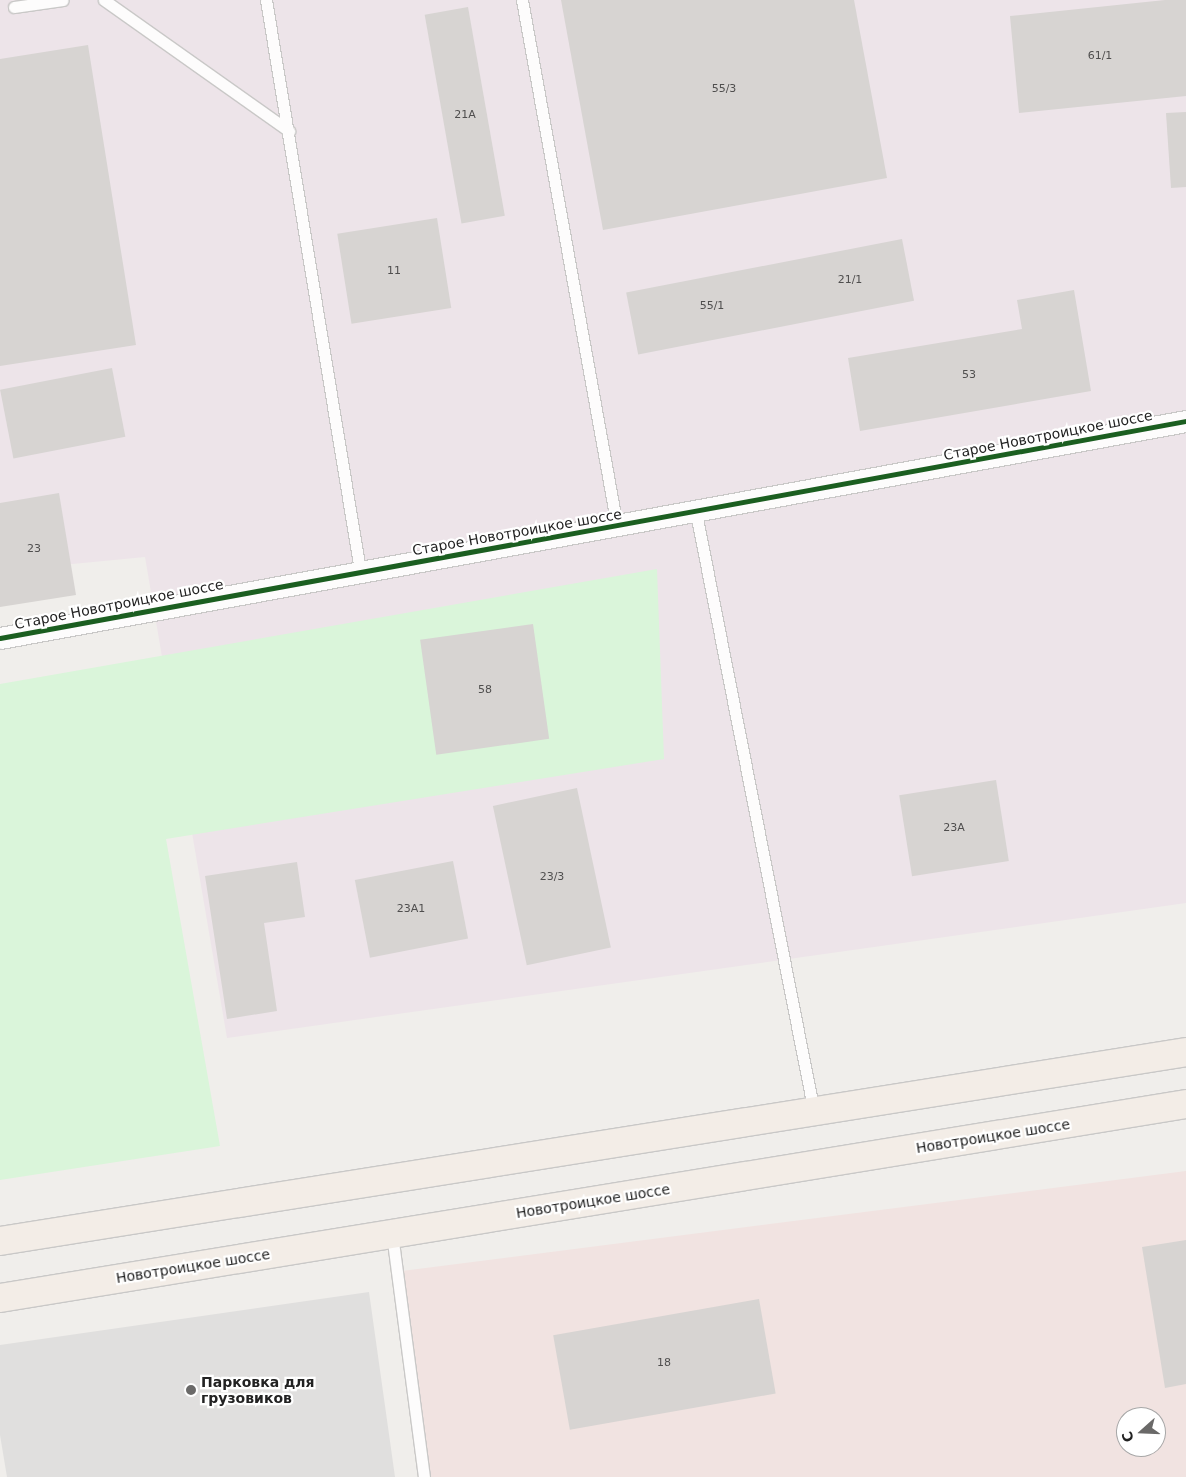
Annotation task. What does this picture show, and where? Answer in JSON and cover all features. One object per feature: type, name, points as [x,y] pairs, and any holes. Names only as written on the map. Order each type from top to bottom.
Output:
[{"type":"main road","points":[[0,1241],[1186,1052]]},
{"type":"main road","name":"Новотроицкое шоссе","points":[[0,1298],[1186,1104]]},
{"type":"street","name":"Старое Новотроицкое шоссе","points":[[0,638],[360,570],[696,513],[1186,421]]},
{"type":"lane","points":[[14,7],[63,0]]},
{"type":"lane","points":[[104,0],[289,131]]},
{"type":"lane","points":[[266,0],[360,570]]},
{"type":"lane","points":[[522,0],[618,526]]},
{"type":"lane","points":[[696,513],[814,1112]]},
{"type":"lane","points":[[392,1234],[424,1477]]},
{"type":"shaded area","points":[[0,0],[1186,0],[1186,903],[227,1038],[145,557],[0,571]]},
{"type":"shaded area","points":[[1186,1171],[1186,1477],[429,1477],[394,1272]]},
{"type":"shaded area","name":"Парковка для грузовиков","points":[[369,1292],[395,1477],[7,1477],[0,1435],[0,1345]]},
{"type":"green space","points":[[657,569],[664,759],[166,839],[220,1146],[0,1180],[0,684]]},
{"type":"building","points":[[561,0],[854,0],[887,178],[603,230]]},
{"type":"building","points":[[1165,0],[1186,0],[1186,96],[1019,113],[1010,16]]},
{"type":"building","points":[[468,7],[505,216],[461,223],[425,15]]},
{"type":"building","points":[[88,45],[136,345],[0,366],[0,59]]},
{"type":"building","points":[[1186,112],[1186,187],[1171,188],[1166,113]]},
{"type":"building","points":[[437,218],[451,308],[351,324],[337,234]]},
{"type":"building","points":[[902,239],[914,301],[638,354],[626,293]]},
{"type":"building","points":[[1074,290],[1091,391],[860,431],[848,358],[1022,329],[1017,300]]},
{"type":"building","points":[[112,368],[125,437],[13,458],[0,390]]},
{"type":"building","points":[[59,493],[76,595],[0,607],[0,503]]},
{"type":"building","points":[[533,624],[549,739],[436,755],[420,640]]},
{"type":"building","points":[[996,780],[1009,861],[912,876],[899,795]]},
{"type":"building","points":[[577,788],[611,947],[527,965],[493,806]]},
{"type":"building","points":[[453,861],[468,939],[370,958],[355,880]]},
{"type":"building","points":[[297,862],[305,917],[264,923],[277,1011],[227,1019],[205,876]]},
{"type":"building","points":[[1186,1240],[1186,1384],[1165,1388],[1142,1247]]},
{"type":"building","points":[[759,1299],[776,1394],[570,1430],[553,1335]]},
{"type":"cycle path","points":[[0,638],[1186,421]]},
{"type":"place","name":"Парковка для грузовиков","points":[[191,1390]]}]
